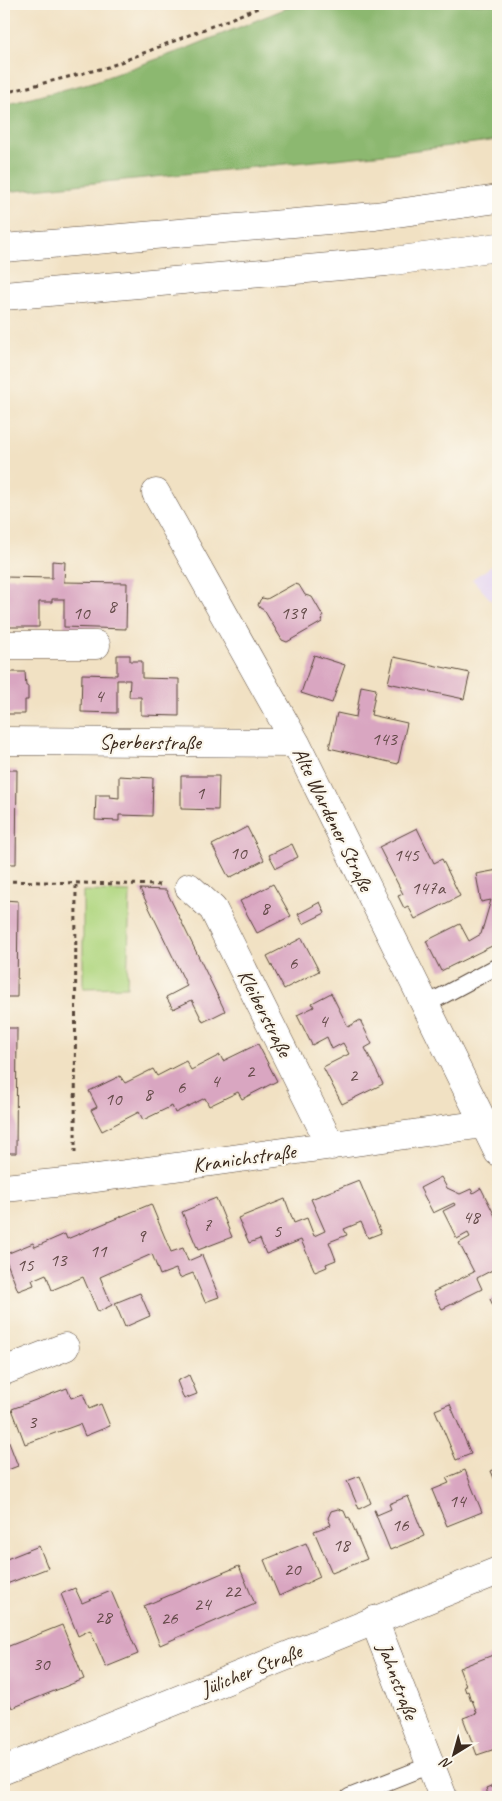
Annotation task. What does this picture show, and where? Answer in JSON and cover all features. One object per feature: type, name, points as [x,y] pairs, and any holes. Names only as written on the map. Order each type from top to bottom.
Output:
[{"type":"main road","points":[[4,248],[375,216],[498,199]]},
{"type":"main road","points":[[4,296],[386,262],[498,247]]},
{"type":"main road","name":"Alte Wardener Straße","points":[[156,493],[296,743],[498,1152]]},
{"type":"main road","points":[[4,644],[96,645]]},
{"type":"main road","name":"Sperberstraße","points":[[4,741],[296,743]]},
{"type":"main road","name":"Kleiberstraße","points":[[189,887],[213,909],[331,1146]]},
{"type":"main road","name":"Kranichstraße","points":[[4,1188],[75,1181],[484,1124]]},
{"type":"main road","points":[[4,1371],[65,1347]]},
{"type":"main road","name":"Jülicher Straße","points":[[4,1770],[498,1570]]},
{"type":"main road","name":"Jahnstraße","points":[[374,1620],[443,1797]]},
{"type":"lane","points":[[425,1005],[498,966]]},
{"type":"lane","points":[[349,1797],[430,1765]]},
{"type":"path","points":[[4,93],[108,67],[268,4]]},
{"type":"path","points":[[4,880],[189,887]]},
{"type":"path","points":[[75,1181],[76,882]]},
{"type":"shaded area","points":[[498,562],[498,608],[472,579]]},
{"type":"green space","points":[[297,4],[498,4],[498,140],[385,154],[4,192],[4,104],[93,82],[185,49]]},
{"type":"green space","points":[[83,891],[130,892],[127,987],[83,988]]},
{"type":"building","points":[[52,561],[65,562],[64,582],[127,583],[126,629],[64,627],[64,599],[52,599],[52,602],[39,602],[39,627],[4,627],[4,577],[52,578]]},
{"type":"building","points":[[294,584],[299,585],[305,595],[312,597],[323,616],[322,622],[287,642],[282,640],[264,610],[258,605],[262,598],[267,599]]},
{"type":"building","points":[[117,655],[130,655],[130,661],[142,661],[142,678],[179,679],[179,716],[141,715],[141,697],[129,697],[130,680],[117,680],[117,713],[81,712],[82,674],[117,675]]},
{"type":"building","points":[[314,655],[345,665],[332,703],[301,693]]},
{"type":"building","points":[[394,657],[470,673],[464,699],[388,683]]},
{"type":"building","points":[[4,672],[25,672],[28,700],[25,700],[25,714],[4,714]]},
{"type":"building","points":[[361,686],[376,689],[371,715],[407,723],[398,764],[329,748],[337,713],[356,717]]},
{"type":"building","points":[[4,770],[17,770],[16,864],[4,864]]},
{"type":"building","points":[[119,776],[153,778],[152,816],[119,815],[119,821],[95,820],[96,795],[110,795],[110,797],[119,798]]},
{"type":"building","points":[[181,776],[219,776],[218,810],[181,809]]},
{"type":"building","points":[[247,827],[264,860],[229,878],[212,845]]},
{"type":"building","points":[[417,828],[434,863],[442,859],[460,896],[415,919],[408,906],[404,908],[398,896],[403,894],[379,847]]},
{"type":"building","points":[[292,844],[298,857],[276,868],[269,855]]},
{"type":"building","points":[[498,870],[498,930],[494,945],[441,971],[426,941],[460,924],[469,941],[481,934],[491,900],[481,902],[476,874]]},
{"type":"building","points":[[273,884],[291,916],[257,933],[240,901]]},
{"type":"building","points":[[140,889],[166,890],[225,1011],[203,1022],[192,1000],[173,1009],[166,997],[187,986]]},
{"type":"building","points":[[4,900],[18,901],[17,997],[4,997]]},
{"type":"building","points":[[320,902],[325,913],[303,924],[298,914]]},
{"type":"building","points":[[302,938],[319,971],[284,989],[267,956]]},
{"type":"building","points":[[331,993],[348,1027],[360,1020],[372,1044],[365,1048],[383,1084],[342,1104],[323,1067],[349,1054],[343,1043],[332,1049],[327,1037],[312,1045],[297,1015],[314,1007],[312,1003]]},
{"type":"building","points":[[4,1028],[17,1028],[16,1153],[4,1153]]},
{"type":"building","points":[[258,1044],[277,1081],[242,1099],[238,1092],[209,1106],[205,1098],[175,1113],[172,1106],[143,1120],[139,1112],[102,1131],[91,1110],[97,1107],[89,1091],[120,1076],[125,1083],[153,1069],[157,1076],[186,1061],[191,1070],[220,1055],[223,1061]]},
{"type":"building","points":[[441,1177],[447,1188],[460,1194],[471,1189],[473,1193],[481,1188],[498,1222],[498,1267],[477,1278],[482,1289],[442,1309],[433,1292],[474,1272],[459,1243],[470,1237],[468,1233],[457,1239],[443,1211],[455,1205],[454,1203],[433,1213],[420,1188]]},
{"type":"building","points":[[359,1180],[381,1233],[368,1238],[361,1222],[344,1229],[347,1235],[329,1242],[336,1260],[326,1264],[327,1267],[315,1272],[301,1240],[266,1254],[260,1239],[249,1243],[238,1218],[285,1199],[294,1223],[307,1218],[314,1236],[325,1231],[311,1199]]},
{"type":"building","points":[[216,1198],[232,1237],[198,1250],[182,1212]]},
{"type":"building","points":[[151,1204],[171,1252],[183,1248],[188,1261],[202,1255],[219,1297],[205,1302],[193,1273],[180,1278],[176,1269],[160,1275],[152,1254],[100,1277],[112,1305],[98,1312],[83,1277],[52,1290],[46,1274],[32,1280],[34,1285],[18,1291],[4,1255],[33,1243],[35,1247],[65,1234],[67,1239]]},
{"type":"building","points":[[140,1293],[150,1316],[125,1327],[115,1303]]},
{"type":"building","points":[[498,1295],[498,1316],[490,1299]]},
{"type":"building","points":[[189,1375],[197,1394],[184,1399],[177,1381]]},
{"type":"building","points":[[67,1388],[71,1398],[83,1394],[89,1409],[101,1404],[110,1426],[85,1436],[80,1424],[25,1444],[12,1409]]},
{"type":"building","points":[[450,1404],[471,1454],[456,1460],[435,1410]]},
{"type":"building","points":[[8,1440],[18,1466],[5,1471],[4,1442]]},
{"type":"building","points":[[498,1468],[498,1488],[491,1471]]},
{"type":"building","points":[[465,1470],[482,1512],[447,1526],[432,1490],[449,1483],[446,1478]]},
{"type":"building","points":[[360,1476],[371,1503],[359,1509],[347,1481]]},
{"type":"building","points":[[408,1496],[424,1536],[390,1550],[374,1510],[377,1515],[391,1509],[389,1504]]},
{"type":"building","points":[[338,1509],[344,1511],[347,1518],[349,1517],[367,1559],[332,1573],[314,1531],[331,1525],[328,1518],[331,1511]]},
{"type":"building","points":[[306,1543],[320,1577],[279,1596],[264,1560]]},
{"type":"building","points":[[39,1546],[48,1568],[4,1585],[4,1560]]},
{"type":"building","points":[[239,1566],[255,1604],[160,1645],[144,1606]]},
{"type":"building","points":[[75,1588],[82,1603],[111,1591],[138,1654],[106,1667],[90,1630],[78,1636],[61,1594]]},
{"type":"building","points":[[62,1625],[84,1679],[12,1708],[7,1697],[4,1698],[4,1648]]},
{"type":"building","points":[[498,1653],[498,1748],[477,1755],[463,1718],[477,1713],[468,1691],[466,1692],[464,1686],[466,1686],[459,1668]]},
{"type":"building","points":[[498,1784],[498,1797],[489,1797],[486,1789]]}]
